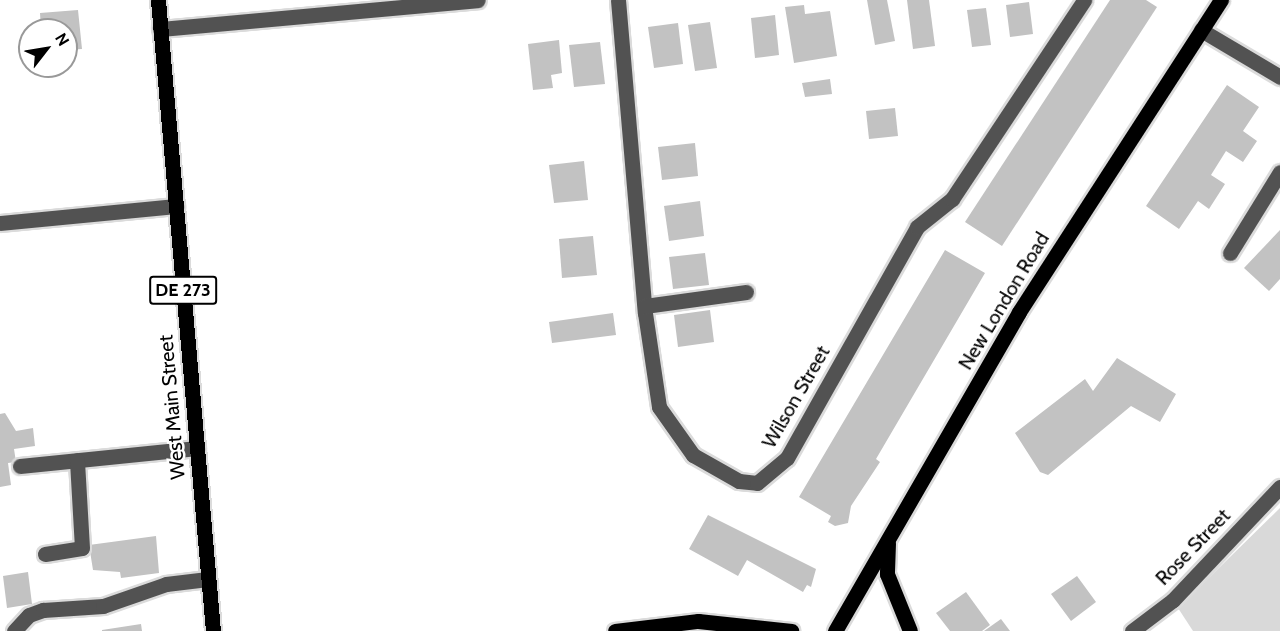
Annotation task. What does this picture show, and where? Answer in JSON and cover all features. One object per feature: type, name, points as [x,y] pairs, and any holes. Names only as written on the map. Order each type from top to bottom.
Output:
[{"type":"main road","name":"West Main Street","points":[[158,0],[213,631]]},
{"type":"main road","name":"New London Road","points":[[835,631],[1019,312],[1221,0]]},
{"type":"main road","points":[[888,540],[887,574],[909,631]]},
{"type":"main road","points":[[615,631],[698,626],[791,631]]},
{"type":"street","points":[[160,29],[478,0]]},
{"type":"street","name":"Wilson Street","points":[[618,0],[652,377],[659,407],[674,432],[693,454],[739,481],[757,483],[774,473],[917,227],[952,199],[1084,0]]},
{"type":"street","points":[[1201,30],[1280,77]]},
{"type":"street","points":[[1230,253],[1280,172]]},
{"type":"street","points":[[0,223],[176,207]]},
{"type":"street","points":[[645,306],[746,292]]},
{"type":"street","points":[[20,466],[197,448]]},
{"type":"street","points":[[45,554],[82,548],[77,460]]},
{"type":"street","name":"Rose Street","points":[[1132,631],[1173,600],[1280,488]]},
{"type":"street","points":[[14,631],[29,615],[43,610],[103,606],[166,584],[208,579]]},
{"type":"shaded area","points":[[1280,508],[1280,631],[1193,631],[1178,608]]},
{"type":"building","points":[[867,0],[887,0],[895,41],[875,45]]},
{"type":"building","points":[[907,0],[929,0],[935,46],[913,49]]},
{"type":"building","points":[[1110,0],[1146,0],[1157,7],[1002,246],[965,222]]},
{"type":"building","points":[[1029,2],[1033,34],[1010,37],[1006,5]]},
{"type":"building","points":[[804,5],[805,14],[830,11],[837,56],[794,63],[785,7]]},
{"type":"building","points":[[986,8],[991,45],[972,47],[967,10]]},
{"type":"building","points":[[78,10],[82,49],[78,49],[78,18],[40,18],[40,13]]},
{"type":"building","points":[[775,15],[779,55],[755,58],[751,18]]},
{"type":"building","points":[[710,22],[717,68],[695,71],[688,25]]},
{"type":"building","points":[[678,23],[683,64],[654,68],[648,27]]},
{"type":"building","points":[[559,40],[562,73],[551,75],[553,88],[533,90],[528,44]]},
{"type":"building","points":[[600,42],[605,84],[574,87],[569,45]]},
{"type":"building","points":[[830,79],[832,94],[805,97],[802,83]]},
{"type":"building","points":[[1227,85],[1259,107],[1243,131],[1257,141],[1243,162],[1226,151],[1211,175],[1225,184],[1209,209],[1198,201],[1179,229],[1146,206]]},
{"type":"building","points":[[895,108],[898,136],[869,139],[866,111]]},
{"type":"building","points":[[695,143],[698,176],[662,180],[658,147]]},
{"type":"building","points":[[584,161],[588,200],[554,203],[549,165]]},
{"type":"building","points":[[700,201],[704,236],[669,241],[664,206]]},
{"type":"building","points":[[1280,230],[1280,279],[1269,291],[1244,268]]},
{"type":"building","points":[[593,236],[597,275],[562,278],[559,239]]},
{"type":"building","points":[[945,250],[985,273],[876,459],[880,462],[851,506],[848,523],[835,526],[828,522],[831,516],[799,497]]},
{"type":"building","points":[[705,253],[709,285],[673,289],[669,257]]},
{"type":"building","points":[[710,310],[714,342],[678,347],[674,315]]},
{"type":"building","points":[[613,313],[616,335],[552,343],[549,322]]},
{"type":"building","points":[[1117,358],[1176,394],[1160,422],[1131,406],[1048,475],[1040,472],[1015,433],[1085,379],[1093,391]]},
{"type":"building","points":[[5,413],[16,431],[33,428],[35,446],[14,449],[16,462],[8,463],[11,485],[0,487],[0,414]]},
{"type":"building","points":[[708,515],[816,569],[811,587],[807,585],[803,592],[747,560],[738,576],[689,549]]},
{"type":"building","points":[[156,536],[159,573],[121,578],[120,572],[93,570],[89,545]]},
{"type":"building","points":[[28,572],[32,604],[7,608],[3,576]]},
{"type":"building","points":[[1077,576],[1096,602],[1071,621],[1051,594]]},
{"type":"building","points":[[966,592],[990,625],[982,631],[950,631],[936,613]]},
{"type":"building","points":[[1001,619],[1010,631],[984,631]]},
{"type":"building","points":[[141,624],[142,631],[102,631],[102,630]]}]
